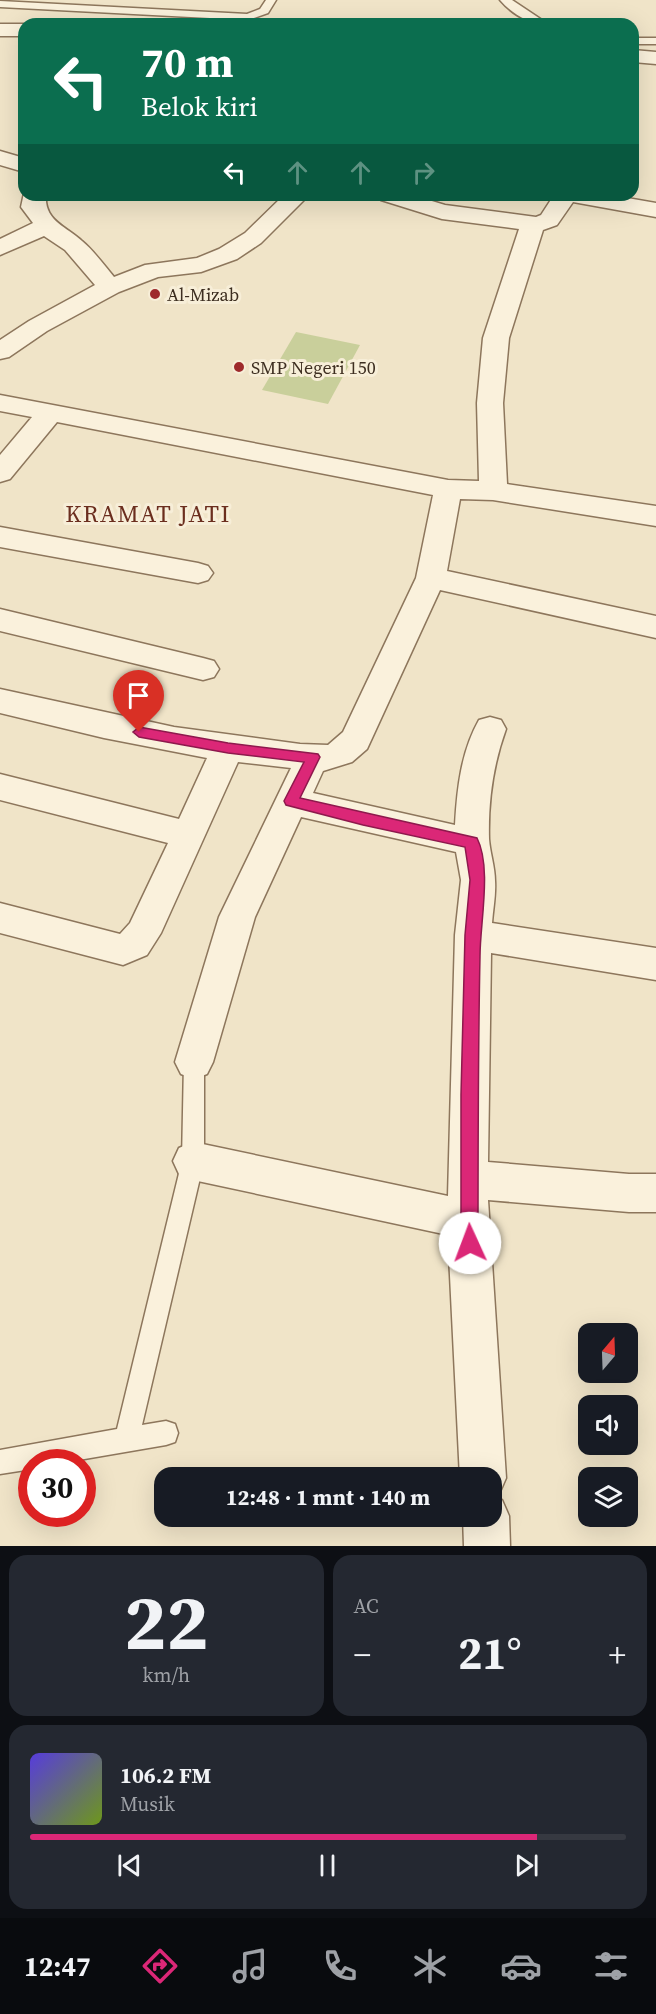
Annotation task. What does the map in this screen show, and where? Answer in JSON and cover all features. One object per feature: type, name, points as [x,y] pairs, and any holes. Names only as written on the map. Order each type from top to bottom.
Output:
[{"type":"street","points":[[639,57],[656,58]]},
{"type":"street","points":[[0,158],[18,163]]},
{"type":"street","points":[[34,201],[33,207],[46,226],[73,245],[110,287]]},
{"type":"street","points":[[0,351],[38,326],[110,287],[154,270],[201,265],[228,254],[253,238],[291,201]]},
{"type":"street","points":[[408,201],[442,212],[534,223],[545,223],[562,201]]},
{"type":"street","points":[[605,201],[656,210]]},
{"type":"street","points":[[493,491],[490,403],[496,338],[534,223]]},
{"type":"street","points":[[0,248],[46,226]]},
{"type":"street","points":[[0,403],[448,489],[493,491],[656,516]]},
{"type":"street","points":[[0,473],[50,413]]},
{"type":"street","points":[[0,701],[73,720],[228,748],[313,757],[332,757],[344,752],[356,740],[431,578],[448,489]]},
{"type":"street","points":[[0,537],[198,573]]},
{"type":"street","points":[[431,578],[656,627]]},
{"type":"street","points":[[0,620],[203,669]]},
{"type":"street","points":[[482,1467],[468,1220],[473,935],[478,880],[472,842],[475,782],[481,753],[490,729]]},
{"type":"street","points":[[0,918],[123,950],[134,944],[143,933],[228,748]]},
{"type":"street","points":[[194,1062],[237,917],[313,757]]},
{"type":"street","points":[[0,787],[189,835]]},
{"type":"street","points":[[291,801],[472,842]]},
{"type":"street","points":[[473,935],[656,964]]},
{"type":"street","points":[[193,1161],[468,1220]]},
{"type":"street","points":[[469,1179],[629,1193],[656,1193]]},
{"type":"street","points":[[486,1527],[487,1546]]},
{"type":"lane","points":[[0,4],[240,17],[261,14],[271,0]]},
{"type":"lane","points":[[505,0],[531,18]]},
{"type":"lane","points":[[639,41],[656,41]]},
{"type":"lane","points":[[127,1439],[193,1161],[194,1062]]},
{"type":"lane","points":[[0,1462],[166,1433]]},
{"type":"green space","points":[[296,332],[360,345],[328,404],[262,390]]},
{"type":"place","name":"Al-Mizab","points":[[155,294]]},
{"type":"place","name":"SMP Negeri 150","points":[[239,367]]},
{"type":"district","name":"KRAMAT JATI","points":[[148,513]]},
{"type":"route","points":[[139,732],[228,748],[313,757],[291,801],[472,842],[478,880],[473,935],[469,1095],[468,1220],[470,1243]]}]
